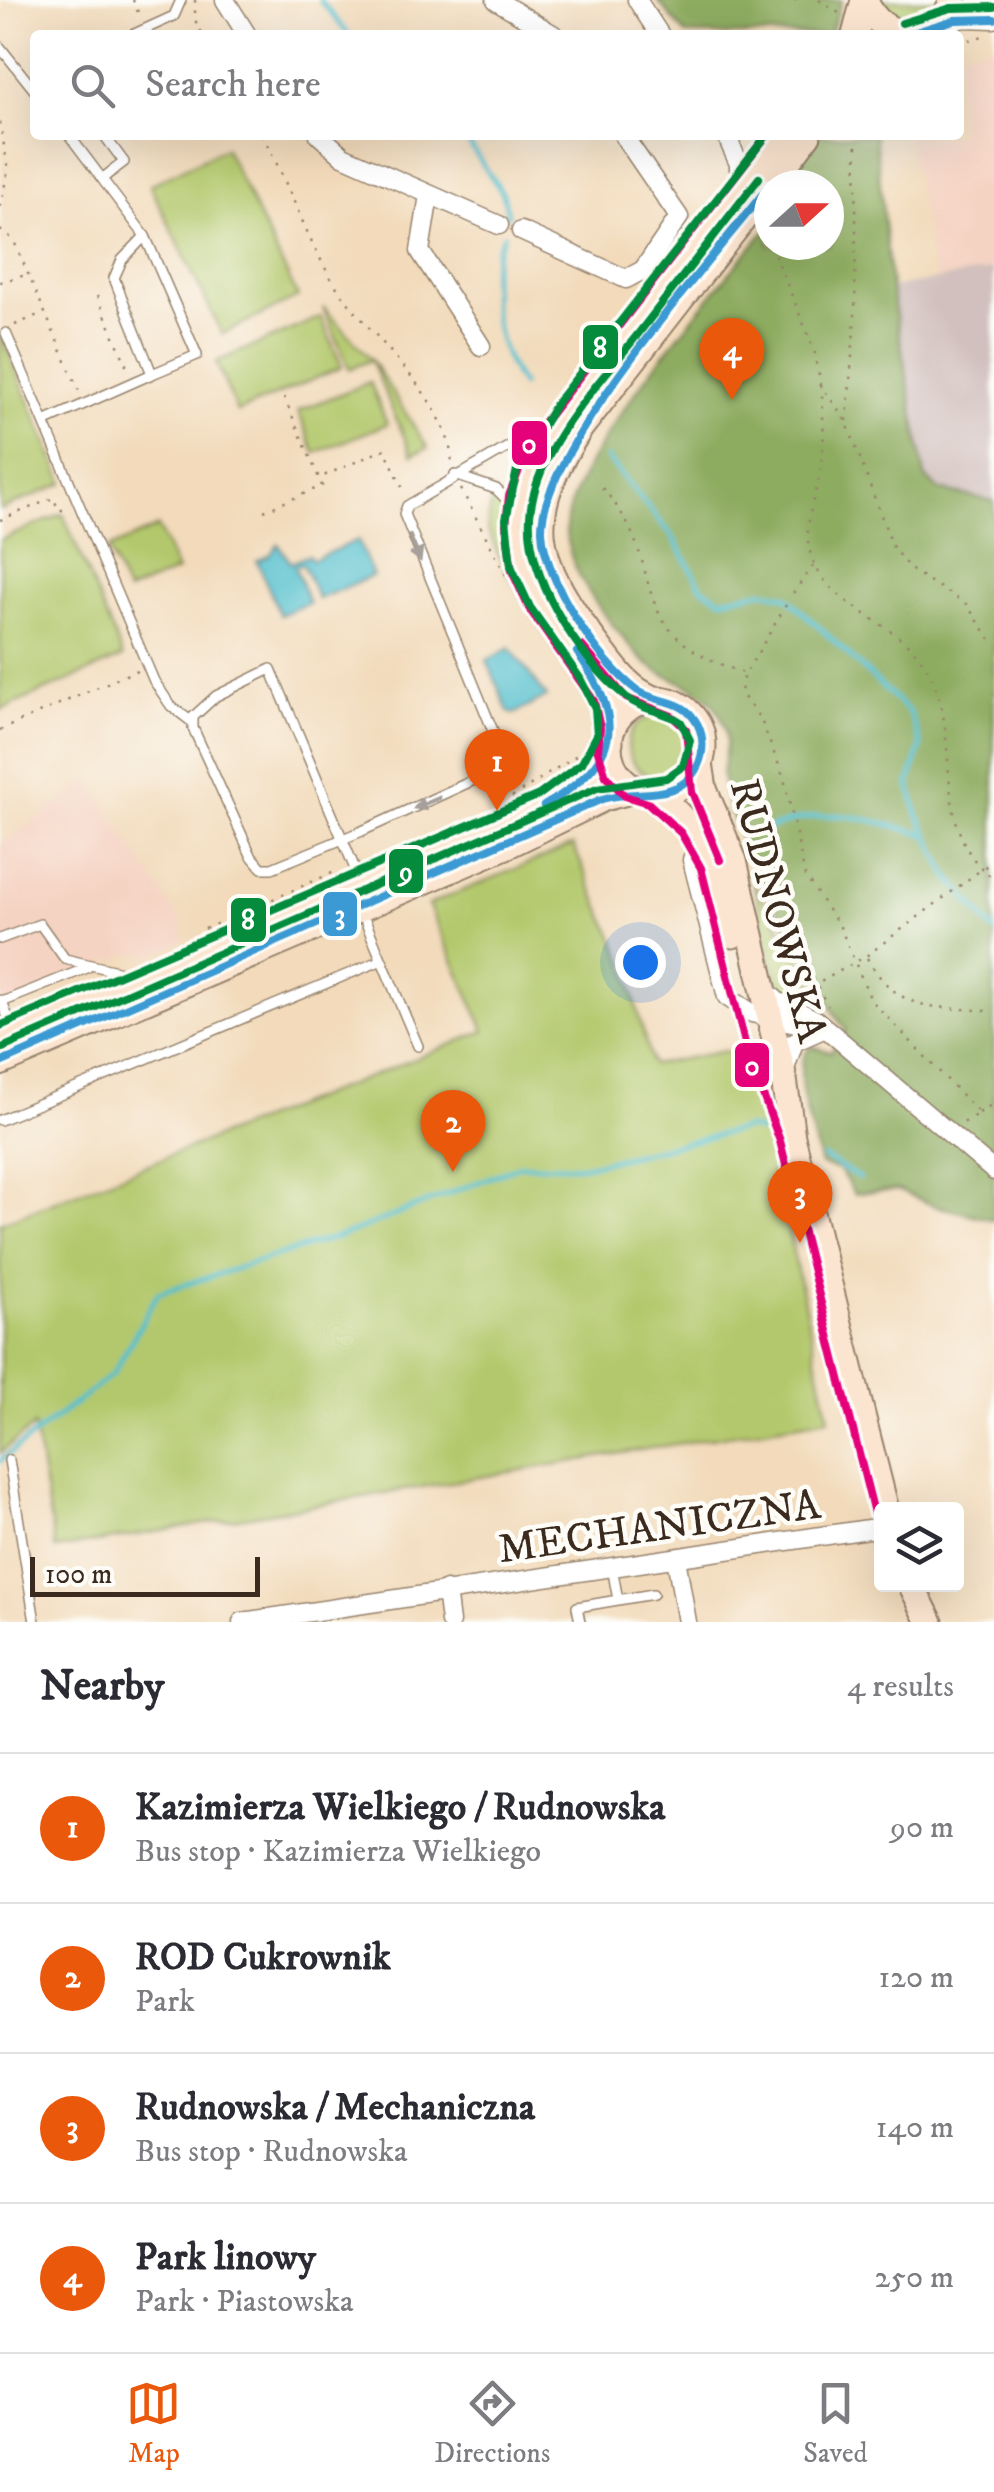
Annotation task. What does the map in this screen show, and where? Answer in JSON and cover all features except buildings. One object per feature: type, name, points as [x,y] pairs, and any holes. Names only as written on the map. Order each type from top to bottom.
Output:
[{"type":"main road","points":[[864,0],[880,24],[895,30]]},
{"type":"main road","points":[[856,30],[864,0]]},
{"type":"main road","points":[[923,30],[936,26],[953,0]]},
{"type":"main road","points":[[9,1047],[146,978],[360,897],[562,796],[591,775],[603,739],[602,687],[531,585],[520,550],[519,514],[528,473],[572,406],[779,140]]},
{"type":"main road","points":[[782,170],[804,140]]},
{"type":"main road","points":[[655,699],[627,681],[560,592],[542,540],[544,497],[558,463],[582,428],[754,207]]},
{"type":"main road","points":[[9,1047],[604,798],[685,783],[700,763],[702,738],[692,715],[672,701],[655,699],[630,707],[603,739]]},
{"type":"main road","points":[[603,739],[617,770],[646,791]]},
{"type":"main road","name":"RUDNOWSKA","points":[[700,763],[704,789],[734,861],[762,986],[760,1016],[768,1076],[792,1136]]},
{"type":"main road","name":"RUDNOWSKA","points":[[646,791],[699,836],[784,1079],[792,1136],[884,1502]]},
{"type":"main road","points":[[916,1592],[930,1622]]},
{"type":"street","points":[[225,0],[244,30]]},
{"type":"street","points":[[637,0],[657,30]]},
{"type":"street","points":[[501,1],[546,30]]},
{"type":"street","points":[[936,26],[964,18],[994,19]]},
{"type":"street","points":[[325,140],[343,156],[499,225]]},
{"type":"street","points":[[521,232],[626,279],[643,270],[678,217],[627,140]]},
{"type":"street","points":[[728,140],[739,164],[739,194]]},
{"type":"street","points":[[428,194],[420,251],[482,346]]},
{"type":"street","points":[[762,986],[777,1001],[831,1023],[994,1171]]},
{"type":"street","points":[[760,1016],[831,1023]]},
{"type":"street","points":[[784,1079],[789,1051],[800,1036],[831,1023]]},
{"type":"street","name":"MECHANICZNA","points":[[242,1622],[305,1617],[446,1590],[874,1529]]},
{"type":"street","points":[[676,1558],[687,1622]]},
{"type":"street","name":"MECHANICZNA","points":[[446,1590],[450,1622]]},
{"type":"lane","points":[[143,30],[174,16],[181,0]]},
{"type":"lane","points":[[0,46],[30,77]]},
{"type":"lane","points":[[44,422],[197,355],[145,236],[73,140]]},
{"type":"lane","points":[[103,178],[124,162],[108,140]]},
{"type":"lane","points":[[145,236],[122,260],[114,278],[152,374]]},
{"type":"lane","points":[[5,331],[148,666],[164,699],[192,722],[252,855],[262,868],[342,838],[507,765],[404,522],[408,506],[455,475],[528,438],[572,406]]},
{"type":"lane","points":[[455,475],[496,489],[519,514]]},
{"type":"lane","points":[[192,722],[196,712],[216,696],[271,669],[342,838],[382,960],[418,1046]]},
{"type":"lane","points":[[0,939],[40,924],[65,959],[146,978]]},
{"type":"lane","points":[[0,1120],[382,960]]},
{"type":"lane","points":[[9,1047],[1,1000],[89,967]]},
{"type":"lane","points":[[9,1460],[34,1622]]},
{"type":"lane","points":[[612,1567],[618,1600]]},
{"type":"lane","points":[[580,1622],[578,1607],[653,1594]]},
{"type":"path","points":[[133,0],[140,19]]},
{"type":"path","points":[[195,0],[195,20],[200,30]]},
{"type":"path","points":[[773,0],[804,0]]},
{"type":"path","points":[[819,0],[833,9],[837,0]]},
{"type":"path","points":[[0,122],[8,169],[0,210]]},
{"type":"path","points":[[265,140],[289,182],[328,273],[443,426],[455,475],[514,589]]},
{"type":"path","points":[[847,423],[854,316],[857,140]]},
{"type":"path","points":[[0,230],[13,239],[85,404]]},
{"type":"path","points":[[778,260],[814,349],[821,386],[822,458],[808,530],[815,564],[833,588],[921,658],[934,680],[942,707],[956,818],[964,845],[979,868],[994,880]]},
{"type":"path","points":[[0,282],[28,274]]},
{"type":"path","points":[[98,296],[126,364],[123,387]]},
{"type":"path","points":[[5,331],[46,312]]},
{"type":"path","points":[[821,386],[847,423],[892,548],[910,569],[966,604],[994,644]]},
{"type":"path","points":[[264,511],[322,486],[284,397]]},
{"type":"path","points":[[318,478],[385,449],[403,489]]},
{"type":"path","points":[[602,488],[637,540],[649,599],[662,625],[708,661],[746,674]]},
{"type":"path","points":[[0,520],[54,498],[65,512],[80,506]]},
{"type":"path","points":[[793,594],[815,564]]},
{"type":"path","points":[[786,605],[746,674],[741,692],[761,720],[784,778],[787,808],[805,876],[840,928],[871,1000],[979,1112]]},
{"type":"path","points":[[0,730],[148,666]]},
{"type":"path","points":[[518,792],[603,739]]},
{"type":"path","points":[[792,998],[866,956],[994,860]]},
{"type":"path","points":[[756,882],[818,984],[831,1023]]},
{"type":"path","points":[[866,956],[890,991],[916,1006],[994,1012]]},
{"type":"path","points":[[949,1132],[994,1103]]},
{"type":"shaded area","points":[[994,45],[994,269],[935,279],[908,140],[964,140],[964,51]]},
{"type":"shaded area","points":[[994,269],[994,501],[984,502],[939,490],[925,477],[891,288]]},
{"type":"shaded area","points":[[90,781],[181,922],[184,941],[155,954],[127,954],[0,1009],[0,845]]},
{"type":"green space","points":[[657,0],[842,0],[832,30],[682,30]]},
{"type":"green space","points":[[882,0],[938,0],[925,14],[910,18],[895,14]]},
{"type":"green space","points":[[773,140],[876,140],[891,288],[925,477],[939,490],[994,501],[994,1220],[935,1206],[898,1190],[854,1194],[840,1170],[821,1165],[804,1101],[801,1068],[812,1046],[831,1052],[846,1029],[761,882],[738,833],[723,780],[725,728],[709,699],[660,673],[637,654],[592,597],[574,564],[566,531],[572,501],[617,420],[683,330],[754,244],[754,260],[844,260],[844,170],[798,170]]},
{"type":"green space","points":[[225,148],[298,297],[222,334],[150,185]]},
{"type":"green space","points":[[323,307],[371,359],[428,448],[412,455],[371,360],[349,369]]},
{"type":"green space","points":[[321,317],[342,367],[237,412],[216,362]]},
{"type":"green space","points":[[0,333],[64,483],[0,510]]},
{"type":"green space","points":[[370,382],[387,424],[315,453],[298,411]]},
{"type":"green space","points":[[493,493],[506,507],[508,534],[587,680],[576,683],[502,563],[487,528]]},
{"type":"green space","points":[[63,514],[123,657],[0,710],[0,540]]},
{"type":"green space","points":[[158,527],[177,571],[127,592],[108,549]]},
{"type":"green space","points":[[658,716],[679,725],[688,746],[679,767],[658,776],[637,767],[628,746],[637,725]]},
{"type":"green space","points":[[573,845],[625,964],[652,1065],[724,1051],[744,1055],[765,1121],[829,1418],[55,1549],[34,1426],[0,1453],[0,1223],[485,1031],[428,905]]},
{"type":"green space","points":[[752,880],[814,983],[790,995],[776,978]]},
{"type":"water","points":[[358,540],[373,576],[318,599],[303,564],[295,567],[309,603],[280,615],[257,561],[270,555],[278,544],[291,563],[309,555],[312,560]]},
{"type":"water","points":[[510,648],[547,697],[514,714],[508,712],[487,660]]},
{"type":"waterway","points":[[320,0],[345,30]]},
{"type":"waterway","points":[[466,140],[503,194],[508,215]]},
{"type":"waterway","points":[[504,235],[493,271],[494,312],[504,352],[522,385]]},
{"type":"waterway","points":[[607,458],[673,537],[702,588],[721,599],[764,591],[786,596],[910,713],[921,746],[909,784],[918,815],[948,876],[994,931]]},
{"type":"waterway","points":[[762,831],[808,818],[845,816],[928,835]]},
{"type":"waterway","points":[[0,1461],[113,1374],[158,1293],[353,1232],[521,1165],[585,1166],[748,1128],[763,1132]]},
{"type":"waterway","points":[[823,1157],[859,1178]]},
{"type":"transit line","name":"9","points":[[902,23],[951,8],[994,7]]},
{"type":"transit line","name":"3","points":[[922,30],[954,20],[994,19]]},
{"type":"transit line","name":"0","points":[[763,140],[531,439],[509,496],[506,525],[512,571],[530,610],[594,701],[600,728],[598,751],[606,776],[625,796],[648,803],[681,833],[701,868],[748,1055],[780,1141],[874,1513]]},
{"type":"transit line","name":"8","points":[[0,1026],[539,795],[582,763],[597,735],[595,708],[580,678],[530,607],[511,566],[506,519],[517,470],[555,405],[763,140]]},
{"type":"transit line","name":"9","points":[[0,1049],[597,788],[666,778],[683,766],[690,740],[681,722],[626,697],[572,637],[544,585],[535,558],[531,507],[547,459],[574,415],[754,184]]},
{"type":"transit line","name":"3","points":[[0,1063],[602,799],[668,790],[693,774],[701,755],[698,725],[680,706],[638,691],[607,661],[563,596],[552,573],[542,531],[549,496],[598,405],[754,205]]},
{"type":"transit line","name":"0","points":[[582,646],[626,698],[672,716],[686,729],[692,792],[720,860]]},
{"type":"transit line","name":"3","points":[[544,806],[588,773],[601,756],[607,739],[603,700],[577,652]]},
{"type":"place","name":"Park linowy","points":[[732,400]]},
{"type":"place","name":"Kazimierza Wielkiego / Rudnowska","points":[[497,811]]},
{"type":"place","name":"ROD Cukrownik","points":[[453,1172]]},
{"type":"place","name":"Rudnowska / Mechaniczna","points":[[800,1243]]}]
